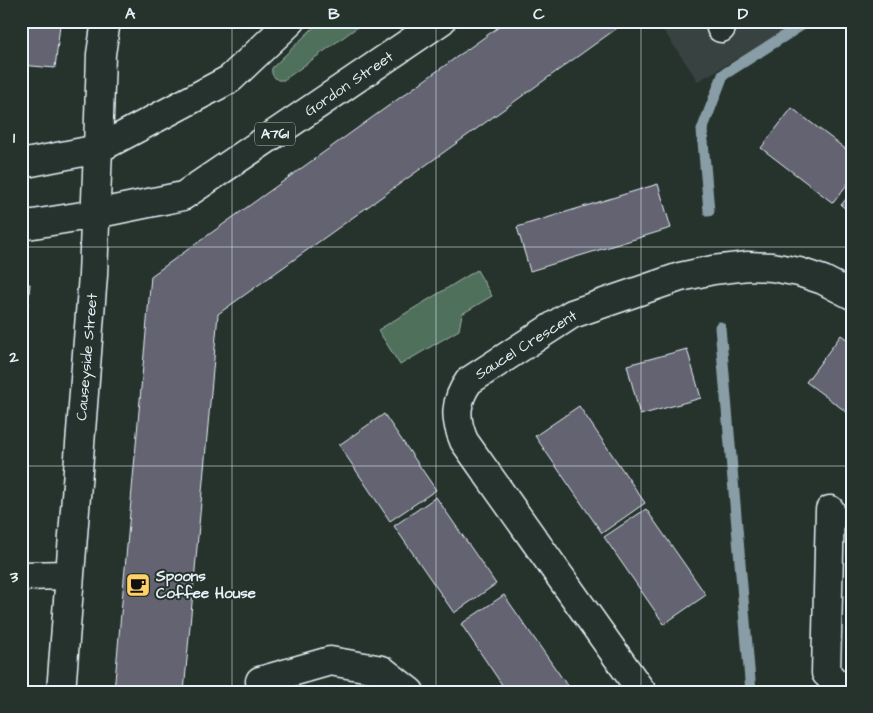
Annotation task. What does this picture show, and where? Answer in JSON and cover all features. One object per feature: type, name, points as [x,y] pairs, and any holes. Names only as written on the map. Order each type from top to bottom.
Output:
[{"type":"main road","name":"Causeyside Street","points":[[61,692],[93,275],[101,54],[106,21]]},
{"type":"main road","points":[[21,164],[98,149],[230,79],[291,21]]},
{"type":"main road","name":"Gordon Street","points":[[95,214],[184,196],[441,21]]},
{"type":"main road","name":"A761","points":[[21,226],[95,214]]},
{"type":"main road","name":"Saucel Crescent","points":[[642,692],[464,441],[458,418],[461,393],[469,381],[572,314],[680,277],[713,270],[748,266],[772,267],[815,277],[852,295]]},
{"type":"main road","points":[[830,510],[826,673],[846,692]]},
{"type":"main road","points":[[21,576],[69,575]]},
{"type":"main road","points":[[260,680],[330,661],[382,670],[410,692]]},
{"type":"shaded area","points":[[657,21],[803,21],[698,81]]},
{"type":"green space","points":[[320,21],[366,21],[284,80],[276,79],[272,74],[272,68]]},
{"type":"green space","points":[[477,270],[492,296],[462,314],[459,330],[400,365],[378,330]]},
{"type":"building","points":[[21,21],[39,21],[60,25],[55,68],[21,65]]},
{"type":"building","points":[[39,21],[60,21],[60,25]]},
{"type":"building","points":[[507,21],[627,21],[218,314],[184,692],[114,692],[151,276]]},
{"type":"building","points":[[792,108],[852,154],[852,178],[833,203],[761,148]]},
{"type":"building","points":[[658,184],[671,228],[530,271],[517,227]]},
{"type":"building","points":[[852,192],[852,214],[841,205]]},
{"type":"building","points":[[21,284],[30,284],[21,368]]},
{"type":"building","points":[[841,335],[852,343],[852,416],[806,382]]},
{"type":"building","points":[[687,349],[701,398],[640,415],[627,365]]},
{"type":"building","points":[[579,406],[645,503],[602,533],[535,436]]},
{"type":"building","points":[[384,414],[436,490],[390,521],[339,445]]},
{"type":"building","points":[[436,497],[496,584],[454,613],[394,526]]},
{"type":"building","points":[[646,509],[706,595],[664,624],[604,537]]},
{"type":"building","points":[[504,595],[571,691],[507,692],[461,624]]},
{"type":"waterway","points":[[709,211],[702,130],[723,75],[808,21]]},
{"type":"waterway","points":[[720,327],[751,692]]},
{"type":"place","name":"Spoons Coffee House","points":[[138,585]]}]
